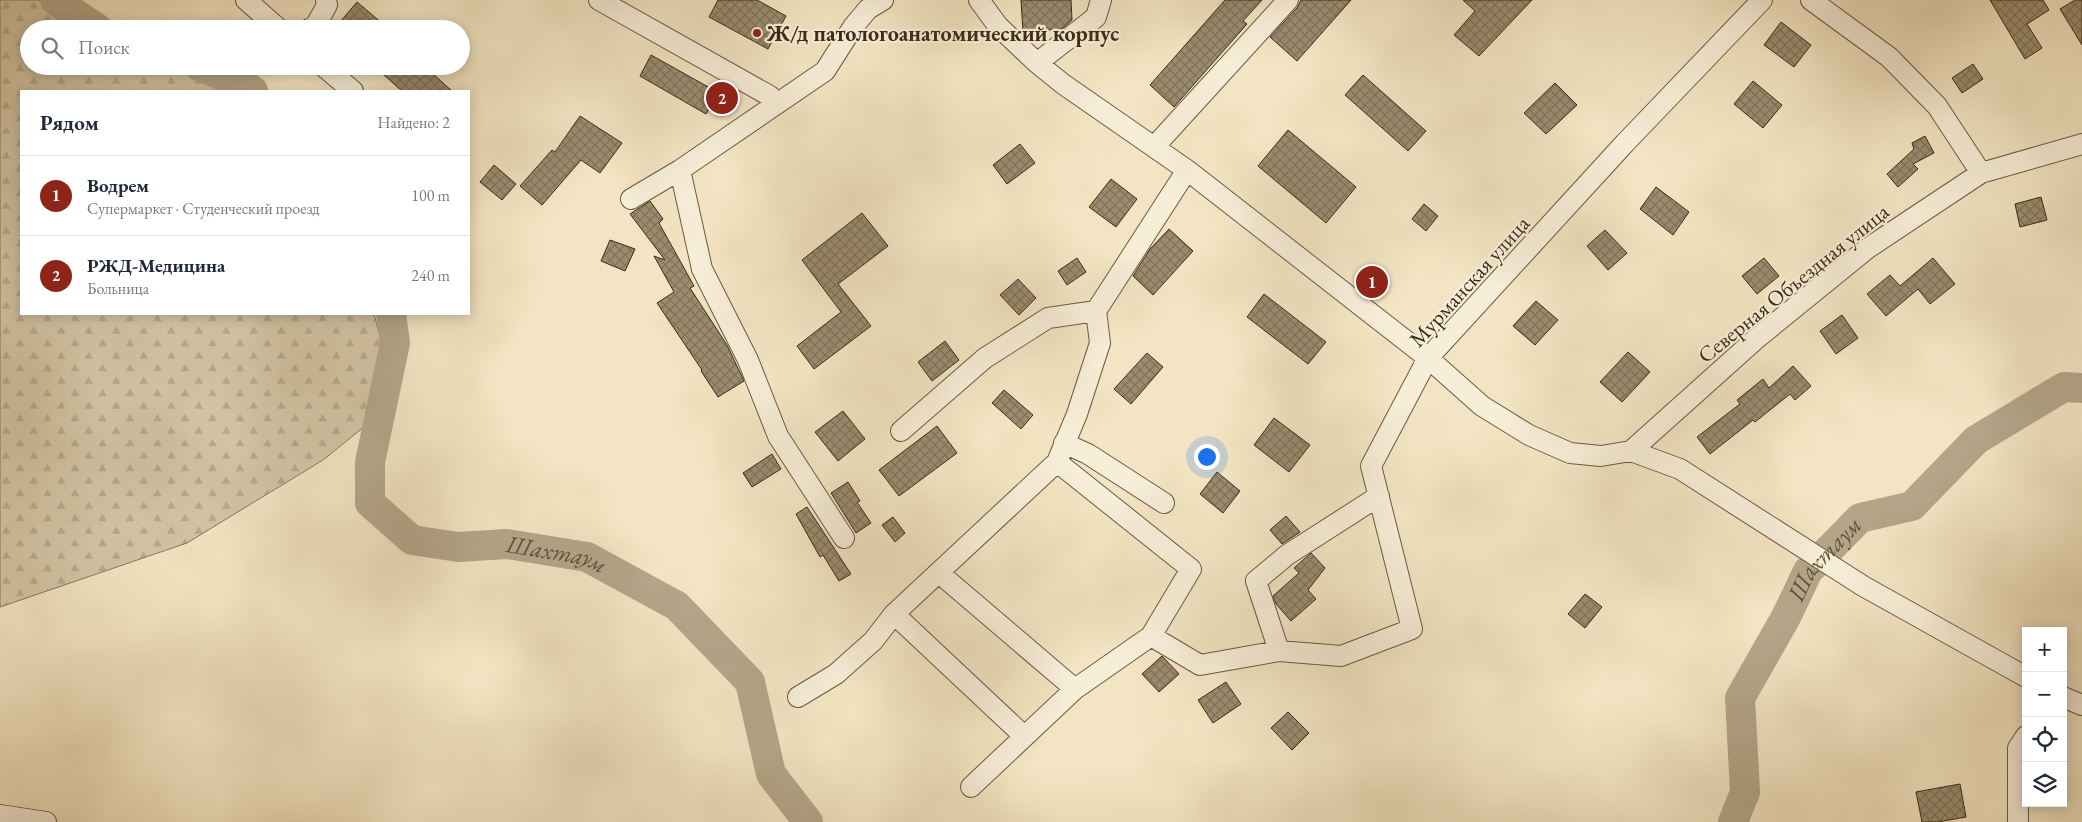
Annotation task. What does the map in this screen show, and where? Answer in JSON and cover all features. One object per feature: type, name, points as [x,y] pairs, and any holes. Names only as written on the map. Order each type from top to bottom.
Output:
[{"type":"street","points":[[246,0],[269,20]]},
{"type":"street","points":[[319,20],[327,5],[326,0]]},
{"type":"street","points":[[599,0],[770,96]]},
{"type":"street","points":[[631,199],[680,170],[825,72],[853,27],[868,9],[883,0]]},
{"type":"street","points":[[979,0],[998,26],[1037,63],[1063,84],[1187,170],[1428,358],[1482,406],[1528,435],[1570,453],[1601,456],[1631,451],[1680,469],[1862,586],[2022,675]]},
{"type":"street","points":[[1037,63],[1096,17],[1101,0]]},
{"type":"street","points":[[1154,147],[1288,0]]},
{"type":"street","name":"Мурманская улица","points":[[1151,636],[1200,665],[1279,650],[1340,656],[1412,629],[1371,466],[1428,358],[1625,143],[1762,0]]},
{"type":"street","points":[[1811,0],[1889,57],[1937,106],[1981,173]]},
{"type":"street","points":[[333,75],[351,90]]},
{"type":"street","name":"Северная Объездная улица","points":[[1631,451],[1756,339],[1868,248],[1981,173],[2082,144]]},
{"type":"street","points":[[680,170],[702,269],[748,360],[778,436],[844,538]]},
{"type":"street","points":[[798,697],[836,674],[873,641],[894,614],[1056,462],[1077,414],[1100,343],[1096,311],[1187,170]]},
{"type":"street","points":[[901,431],[986,358],[1048,318],[1096,311]]},
{"type":"street","points":[[1064,443],[1088,454],[1164,503]]},
{"type":"street","points":[[971,787],[1075,689],[1151,636],[1190,569],[1056,462]]},
{"type":"street","points":[[1279,650],[1256,582],[1287,555],[1379,496]]},
{"type":"street","points":[[939,572],[1075,689]]},
{"type":"street","points":[[894,614],[1024,736]]},
{"type":"street","points":[[2067,699],[2082,705]]},
{"type":"street","points":[[2018,822],[2018,748],[2022,742]]},
{"type":"street","points":[[0,815],[46,822]]},
{"type":"green space","points":[[0,0],[39,0],[50,7],[58,20],[20,20],[20,75],[198,75],[231,90],[20,90],[20,315],[374,315],[384,351],[377,386],[365,426],[323,460],[187,543],[0,607]]},
{"type":"building","name":"Ж/д патологоанатомический корпус","points":[[718,0],[757,0],[786,16],[768,49],[709,17]]},
{"type":"building","points":[[1021,0],[1071,0],[1072,20],[1062,29],[1023,32]]},
{"type":"building","points":[[1225,0],[1262,0],[1243,21],[1247,24],[1174,107],[1150,85]]},
{"type":"building","points":[[1301,0],[1351,0],[1297,61],[1270,37],[1297,8]]},
{"type":"building","points":[[1463,0],[1532,0],[1479,56],[1454,35],[1475,11]]},
{"type":"building","points":[[1990,0],[2043,0],[2049,10],[2027,24],[2042,48],[2025,59]]},
{"type":"building","points":[[2075,0],[2082,0],[2082,45],[2060,9]]},
{"type":"building","points":[[357,2],[378,20],[342,20]]},
{"type":"building","points":[[1781,22],[1811,45],[1794,67],[1764,45]]},
{"type":"building","points":[[651,55],[719,93],[706,114],[640,76]]},
{"type":"building","points":[[1973,64],[1983,79],[1962,93],[1952,78]]},
{"type":"building","points":[[384,75],[434,75],[451,90],[401,90]]},
{"type":"building","points":[[1363,75],[1426,131],[1408,151],[1345,95]]},
{"type":"building","points":[[1753,81],[1782,105],[1763,128],[1734,104]]},
{"type":"building","points":[[1555,83],[1577,105],[1546,134],[1524,113]]},
{"type":"building","points":[[580,116],[622,143],[600,173],[581,160],[542,205],[520,186],[552,150],[555,152]]},
{"type":"building","points":[[1288,130],[1356,187],[1326,223],[1258,166]]},
{"type":"building","points":[[1925,136],[1934,153],[1913,164],[1918,169],[1898,187],[1887,174],[1914,149],[1912,143]]},
{"type":"building","points":[[1020,144],[1035,163],[1007,184],[993,165]]},
{"type":"building","points":[[494,165],[516,184],[502,200],[480,182]]},
{"type":"building","points":[[1111,179],[1137,199],[1116,227],[1089,207]]},
{"type":"building","points":[[1656,187],[1689,212],[1673,235],[1640,209]]},
{"type":"building","points":[[2041,197],[2047,220],[2020,227],[2015,204]]},
{"type":"building","points":[[650,201],[663,219],[659,223],[694,286],[690,288],[727,345],[744,381],[718,397],[657,303],[674,292],[654,256],[665,260],[630,214]]},
{"type":"building","points":[[1424,204],[1438,216],[1426,231],[1412,219]]},
{"type":"building","points":[[862,213],[888,246],[838,284],[871,326],[814,369],[797,346],[841,312],[802,260]]},
{"type":"building","points":[[1169,229],[1193,251],[1153,295],[1133,276],[1150,249]]},
{"type":"building","points":[[1605,230],[1627,253],[1608,270],[1587,246]]},
{"type":"building","points":[[610,240],[635,249],[625,271],[601,261]]},
{"type":"building","points":[[1077,258],[1086,272],[1067,285],[1058,271]]},
{"type":"building","points":[[1764,258],[1779,276],[1757,294],[1742,276]]},
{"type":"building","points":[[1933,258],[1955,284],[1930,304],[1918,289],[1886,316],[1867,294],[1890,275],[1900,286]]},
{"type":"building","points":[[1018,279],[1036,298],[1019,315],[1000,295]]},
{"type":"building","points":[[1264,294],[1326,342],[1308,364],[1247,317]]},
{"type":"building","points":[[1536,301],[1558,320],[1535,345],[1513,326]]},
{"type":"building","points":[[1842,315],[1858,338],[1836,354],[1820,331]]},
{"type":"building","points":[[945,341],[959,360],[932,381],[918,362]]},
{"type":"building","points":[[1628,352],[1650,372],[1622,402],[1600,382]]},
{"type":"building","points":[[1147,353],[1163,367],[1131,404],[1114,389]]},
{"type":"building","points":[[1793,366],[1811,386],[1795,400],[1790,394],[1710,454],[1697,437],[1740,404],[1737,400],[1763,379],[1769,388]]},
{"type":"building","points":[[1004,390],[1033,415],[1021,429],[992,403]]},
{"type":"building","points":[[843,411],[865,439],[838,461],[815,432]]},
{"type":"building","points":[[1274,418],[1310,445],[1289,472],[1254,445]]},
{"type":"building","points":[[937,426],[957,453],[899,496],[879,470]]},
{"type":"building","points":[[772,454],[781,469],[752,487],[743,473]]},
{"type":"building","points":[[1217,472],[1240,491],[1223,513],[1200,494]]},
{"type":"building","points":[[848,482],[860,501],[857,502],[871,523],[856,533],[831,493]]},
{"type":"building","points":[[807,507],[851,574],[839,581],[823,555],[820,557],[796,514]]},
{"type":"building","points":[[1286,516],[1300,532],[1282,544],[1270,530]]},
{"type":"building","points":[[893,517],[905,533],[895,542],[882,525]]},
{"type":"building","points":[[1311,553],[1325,568],[1308,590],[1316,599],[1291,621],[1276,604],[1273,596],[1299,573],[1294,568]]},
{"type":"building","points":[[1585,594],[1602,607],[1585,628],[1568,614]]},
{"type":"building","points":[[1162,656],[1179,674],[1159,692],[1142,674]]},
{"type":"building","points":[[1226,682],[1241,704],[1213,723],[1198,700]]},
{"type":"building","points":[[1288,712],[1309,733],[1292,750],[1271,728]]},
{"type":"building","points":[[1960,784],[1966,817],[1938,822],[1922,822],[1916,792]]},
{"type":"waterway","name":"Шахтаум","points":[[55,0],[85,20]]},
{"type":"waterway","name":"Шахтаум","points":[[221,75],[247,86],[252,90]]},
{"type":"waterway","name":"Шахтаум","points":[[391,315],[395,343],[370,462],[370,503],[412,540],[458,547],[507,544],[587,557],[677,606],[750,682],[771,774],[808,822]]},
{"type":"waterway","name":"Шахтаум","points":[[1733,822],[1745,792],[1740,698],[1786,617],[1808,571],[1860,518],[1912,506],[1976,440],[2064,387],[2082,388]]},
{"type":"place","name":"Ж/д патологоанатомический корпус","points":[[757,33]]},
{"type":"place","name":"РЖД-Медицина","points":[[722,98]]},
{"type":"place","name":"Водрем","points":[[1372,282]]}]
